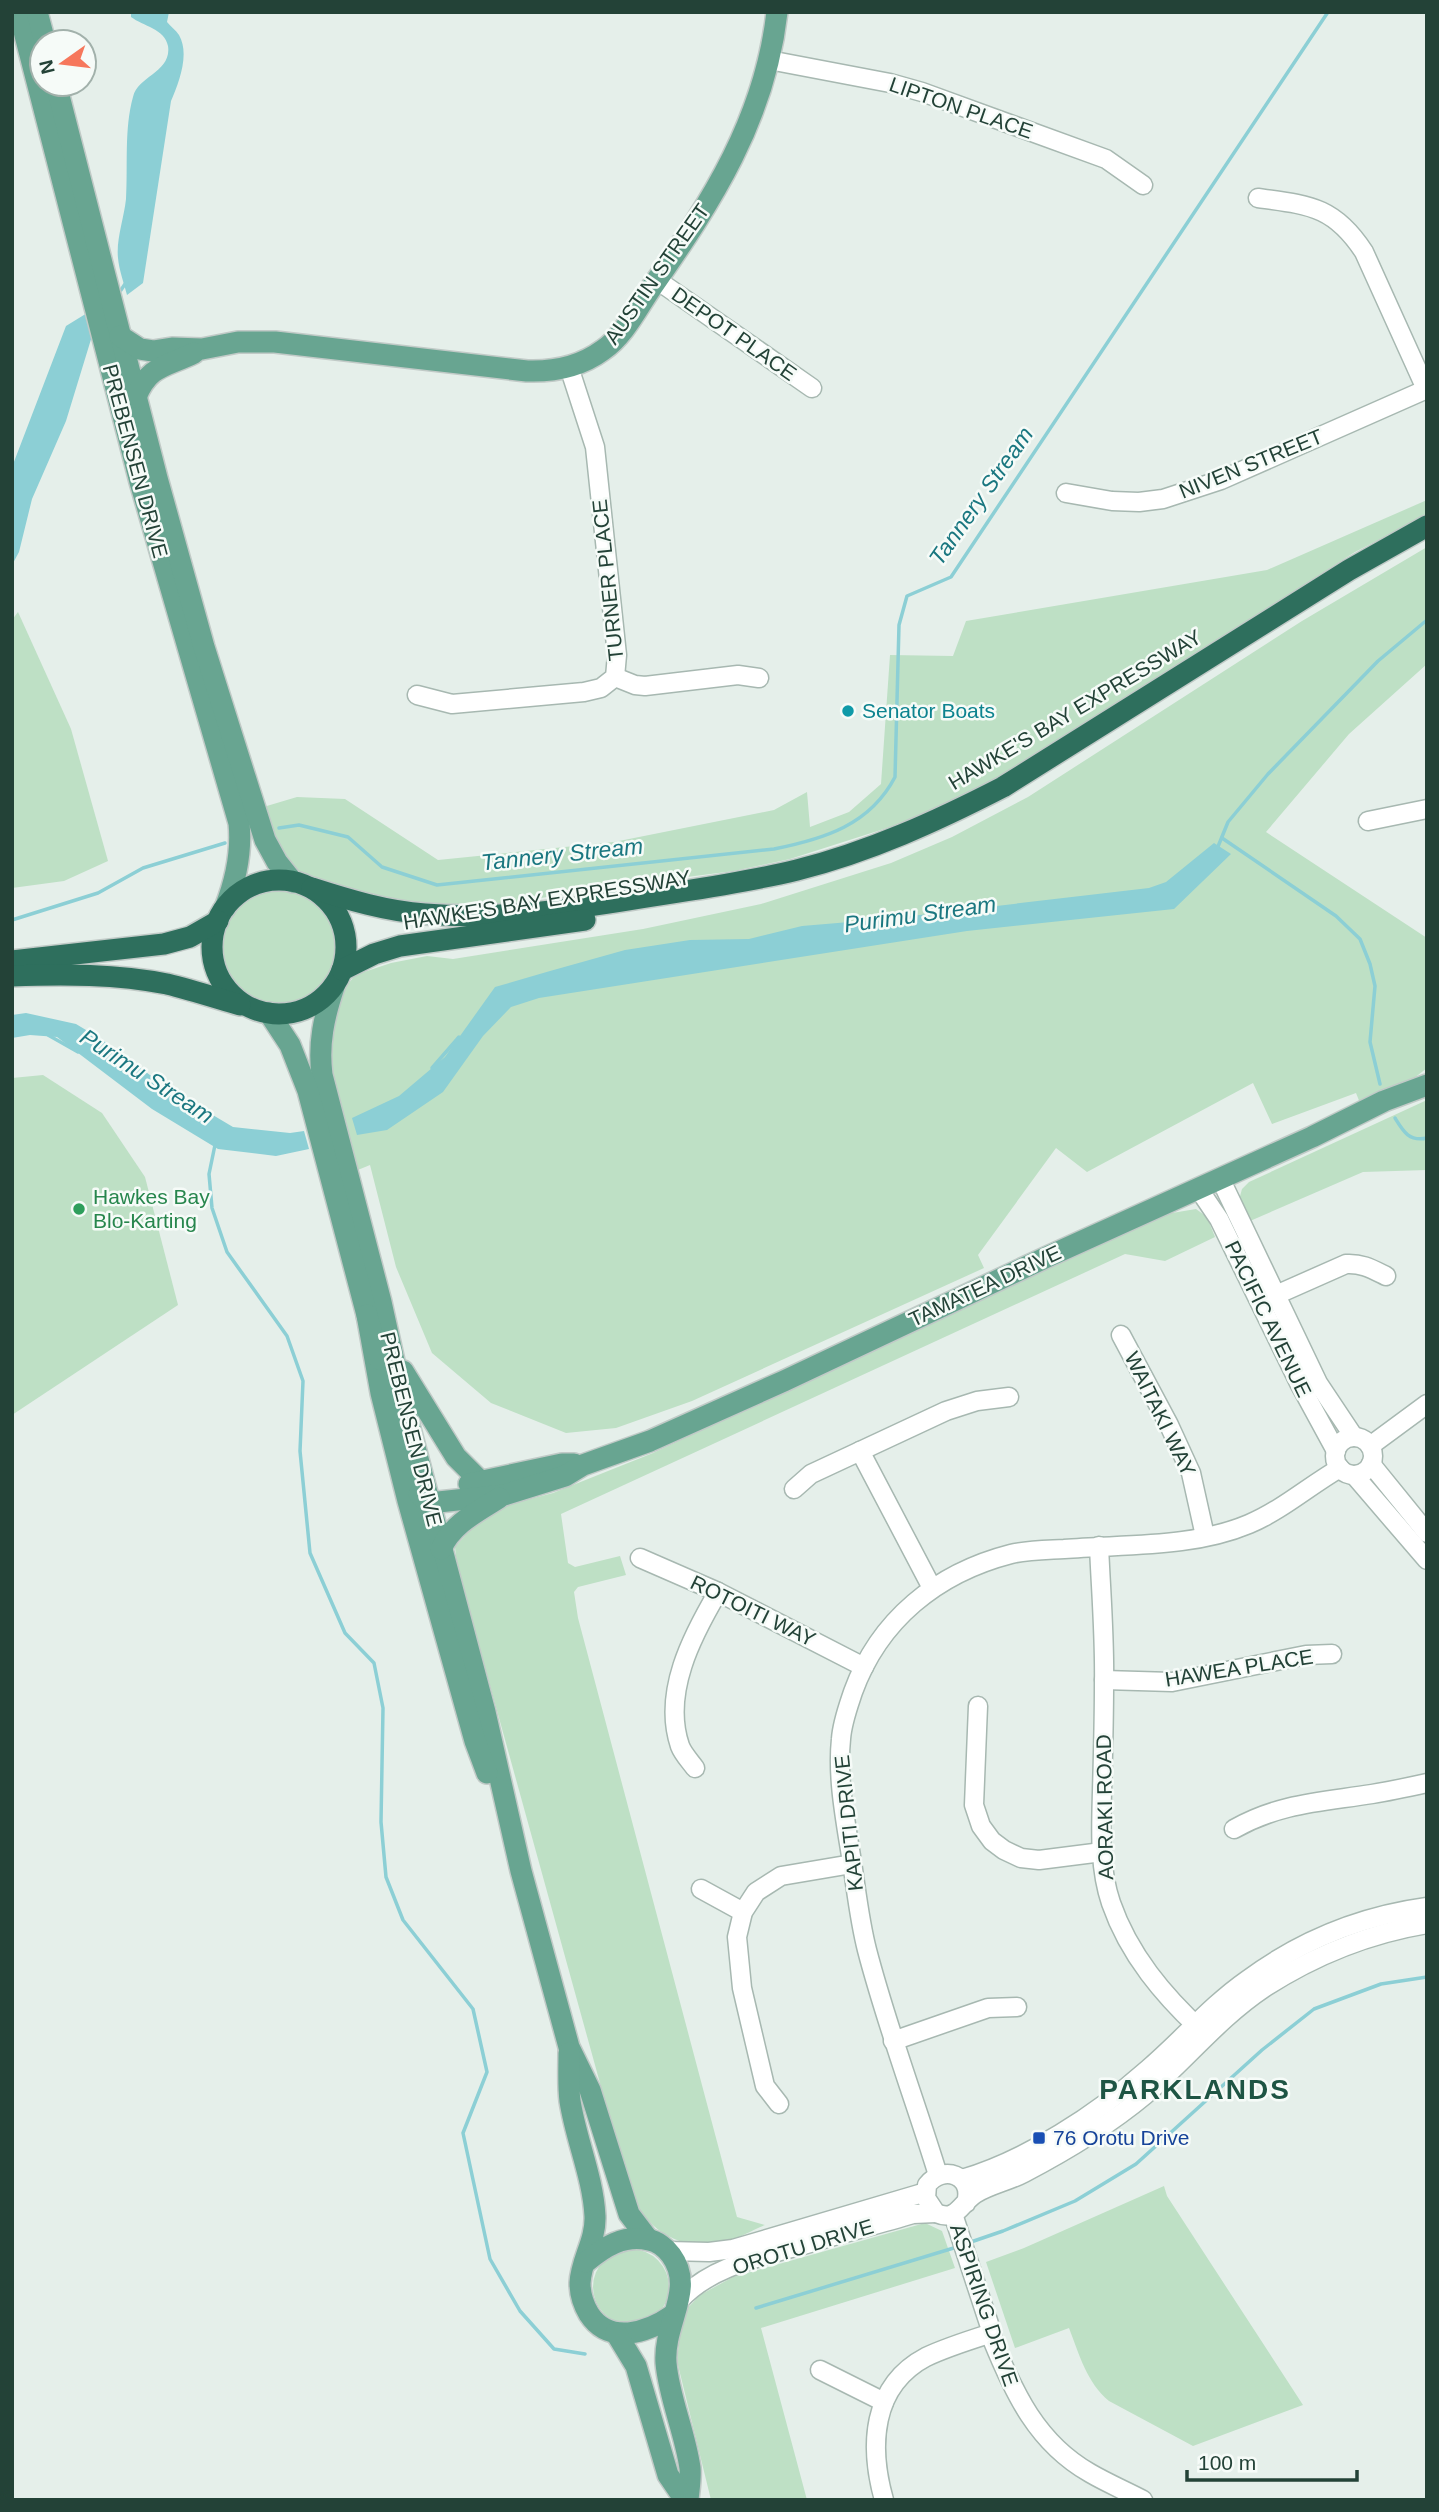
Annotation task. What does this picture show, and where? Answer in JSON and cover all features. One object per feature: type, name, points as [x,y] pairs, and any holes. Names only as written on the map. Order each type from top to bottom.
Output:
[{"type":"highway","name":"HAWKE'S BAY EXPRESSWAY","points":[[302,885],[363,904],[406,912],[453,916],[490,915],[606,904],[737,882],[799,869],[858,851],[952,813],[1003,787],[1349,570],[1427,526]]},
{"type":"highway","name":"HAWKE'S BAY EXPRESSWAY","points":[[338,978],[374,954],[400,946],[669,908],[788,882],[910,843],[967,817],[1026,783],[1318,599],[1427,537]]},
{"type":"highway","points":[[12,961],[164,944],[190,937],[221,914],[239,893],[259,883],[273,881],[302,885],[326,900],[341,923],[345,942],[338,978],[316,1002],[298,1012],[269,1013],[167,984],[135,979],[73,974],[12,976]]},
{"type":"highway","points":[[221,914],[212,941],[216,969],[226,989],[245,1006]]},
{"type":"main road","name":"PREBENSEN DRIVE","points":[[19,12],[138,473],[239,823],[237,872],[221,914]]},
{"type":"main road","name":"AUSTIN STREET","points":[[136,397],[147,376],[166,364],[202,349],[238,342],[275,342],[527,371],[569,367],[606,349],[657,280],[707,205],[734,157],[752,117],[769,60],[777,12]]},
{"type":"main road","name":"PREBENSEN DRIVE","points":[[60,98],[120,337],[204,647],[247,787],[272,853],[302,885]]},
{"type":"main road","name":"AUSTIN STREET","points":[[120,337],[145,351],[202,349]]},
{"type":"main road","name":"PREBENSEN DRIVE","points":[[338,978],[321,1033],[322,1075],[381,1301],[386,1334],[428,1500],[485,1712],[521,1871],[569,2048],[590,2090],[629,2214],[648,2239]]},
{"type":"main road","name":"PREBENSEN DRIVE","points":[[269,1013],[290,1045],[302,1071],[367,1315],[381,1393],[408,1502],[475,1741],[521,1871]]},
{"type":"main road","name":"TAMATEA DRIVE","points":[[1384,1101],[1427,1069]]},
{"type":"main road","name":"TAMATEA DRIVE","points":[[428,1500],[504,1495],[565,1476],[583,1465],[650,1441],[1312,1137],[1384,1101],[1427,1085]]},
{"type":"main road","points":[[367,1315],[412,1475],[419,1493],[428,1500],[424,1516],[457,1649],[475,1741]]},
{"type":"main road","points":[[386,1334],[406,1379],[430,1417],[456,1457],[481,1482]]},
{"type":"main road","name":"TAMATEA DRIVE","points":[[428,1500],[438,1490],[562,1464],[583,1465]]},
{"type":"main road","points":[[441,1549],[446,1537],[462,1522],[504,1495]]},
{"type":"main road","name":"PREBENSEN DRIVE","points":[[569,2048],[570,2101],[595,2217],[594,2238],[586,2262]]},
{"type":"main road","points":[[676,2308],[647,2330],[615,2333],[605,2330],[594,2322],[583,2304],[580,2282],[586,2262],[614,2242],[648,2239],[668,2251],[680,2274],[676,2308],[668,2333],[666,2364],[690,2469],[687,2500]]},
{"type":"main road","points":[[615,2333],[636,2366],[668,2475],[687,2500]]},
{"type":"street","name":"LIPTON PLACE","points":[[769,60],[890,83],[922,92],[1106,159],[1143,185]]},
{"type":"street","points":[[1258,198],[1305,204],[1339,221],[1353,236],[1364,252],[1426,389]]},
{"type":"street","name":"DEPOT PLACE","points":[[657,280],[812,388]]},
{"type":"street","name":"TURNER PLACE","points":[[417,695],[452,704],[584,692],[601,688],[615,677],[617,655],[594,447],[569,367]]},
{"type":"street","name":"NIVEN STREET","points":[[1066,493],[1112,501],[1163,499],[1221,480],[1426,389]]},
{"type":"street","points":[[615,677],[645,686],[738,675],[759,678]]},
{"type":"street","points":[[1368,821],[1427,809]]},
{"type":"street","name":"PACIFIC AVENUE","points":[[1220,1178],[1298,1383],[1343,1465],[1427,1560]]},
{"type":"street","name":"PACIFIC AVENUE","points":[[1198,1188],[1318,1383],[1362,1441]]},
{"type":"street","points":[[1268,1299],[1346,1264],[1367,1266],[1386,1276]]},
{"type":"street","name":"WAITAKI WAY","points":[[1121,1335],[1191,1473],[1205,1536]]},
{"type":"street","points":[[794,1489],[811,1474],[946,1411],[977,1401],[1009,1397]]},
{"type":"street","points":[[1362,1441],[1373,1458],[1364,1472],[1343,1465],[1343,1441],[1362,1441],[1427,1404]]},
{"type":"street","points":[[860,1451],[932,1588]]},
{"type":"street","points":[[1371,1464],[1427,1533]]},
{"type":"street","name":"KAPITI DRIVE","points":[[939,2175],[893,2040],[867,1950],[852,1864],[842,1795],[841,1738],[846,1711],[864,1667],[890,1626],[913,1602],[967,1569],[1014,1553],[1162,1544],[1248,1525],[1271,1514],[1343,1465]]},
{"type":"street","name":"AORAKI ROAD","points":[[1098,1546],[1104,1620],[1102,1852],[1107,1891],[1130,1947],[1161,1989],[1201,2030]]},
{"type":"street","name":"ROTOITI WAY","points":[[640,1558],[718,1592],[864,1667]]},
{"type":"street","points":[[695,1768],[681,1749],[676,1729],[678,1687],[685,1654],[718,1592]]},
{"type":"street","name":"HAWEA PLACE","points":[[1104,1680],[1172,1682],[1306,1655],[1332,1654]]},
{"type":"street","points":[[978,1706],[974,1805],[981,1826],[992,1841],[1021,1858],[1039,1860],[1102,1852]]},
{"type":"street","points":[[1234,1829],[1255,1816],[1278,1808],[1427,1783]]},
{"type":"street","points":[[779,2104],[765,2086],[742,1989],[737,1937],[743,1912],[756,1892],[780,1876],[852,1864]]},
{"type":"street","points":[[701,1889],[743,1912]]},
{"type":"street","name":"OROTU DRIVE","points":[[676,2308],[689,2290],[708,2277],[758,2257],[913,2214],[952,2210],[975,2194],[1002,2184],[1048,2160],[1145,2095],[1244,1982],[1301,1946],[1358,1923],[1427,1907]]},
{"type":"street","name":"OROTU DRIVE","points":[[962,2179],[982,2174],[1007,2162],[1086,2117],[1201,2030],[1315,1958],[1373,1936],[1427,1924]]},
{"type":"street","points":[[893,2040],[988,2008],[1017,2007]]},
{"type":"street","points":[[950,2173],[962,2179],[968,2190],[952,2210],[928,2204],[926,2192],[932,2179],[939,2175],[950,2173]]},
{"type":"street","name":"OROTU DRIVE","points":[[668,2251],[709,2252],[733,2249],[926,2192]]},
{"type":"street","name":"ASPIRING DRIVE","points":[[952,2210],[992,2339],[1021,2405],[1048,2442],[1089,2473],[1143,2500]]},
{"type":"street","points":[[884,2500],[877,2475],[875,2434],[884,2402],[906,2371],[924,2358],[992,2333]]},
{"type":"street","points":[[820,2370],[884,2402]]},
{"type":"green space","points":[[1427,500],[1427,515],[1355,552],[1040,754],[968,795],[909,821],[790,859],[734,871],[584,890],[482,909],[382,900],[299,873],[288,864],[260,808],[297,797],[345,799],[438,860],[614,842],[774,810],[807,792],[810,827],[849,812],[881,784],[890,655],[953,656],[966,621],[1267,570]]},
{"type":"green space","points":[[1427,547],[1427,664],[1349,734],[1266,832],[1427,938],[1427,1068],[1404,1086],[1362,1108],[1356,1093],[1272,1124],[1253,1083],[1087,1172],[1056,1148],[978,1255],[984,1268],[692,1401],[616,1428],[566,1433],[491,1403],[432,1353],[396,1267],[370,1165],[353,1172],[327,1055],[339,996],[355,975],[391,963],[427,956],[453,959],[643,929],[761,904],[891,863],[952,837],[1028,797],[1302,621]]},
{"type":"green space","points":[[18,612],[71,729],[108,861],[64,881],[12,888],[12,620]]},
{"type":"green space","points":[[279,890],[301,895],[320,907],[332,926],[337,948],[332,970],[320,989],[301,1001],[279,1006],[257,1001],[238,989],[226,970],[221,948],[226,926],[238,907],[257,895]]},
{"type":"green space","points":[[43,1075],[102,1113],[145,1177],[178,1305],[12,1415],[12,1078]]},
{"type":"green space","points":[[1427,1100],[1427,1170],[1363,1172],[1250,1221],[1239,1200],[1242,1189],[1249,1182]]},
{"type":"green space","points":[[1196,1209],[1207,1217],[1215,1237],[1165,1261],[1125,1254],[561,1514],[568,1563],[575,1567],[620,1556],[626,1575],[578,1587],[574,1592],[578,1618],[737,2217],[765,2225],[729,2241],[708,2245],[679,2241],[654,2226],[635,2203],[629,2188],[457,1566],[455,1547],[470,1530],[503,1506],[553,1493],[653,1453],[1160,1215]]},
{"type":"green space","points":[[1164,2186],[1167,2196],[1303,2405],[1193,2446],[1109,2401],[1101,2394],[1084,2367],[1069,2328],[1015,2348],[986,2262]]},
{"type":"green space","points":[[925,2223],[942,2231],[955,2268],[761,2328],[807,2500],[711,2500],[677,2361],[682,2314],[700,2295],[733,2277]]},
{"type":"green space","points":[[624,2249],[638,2249],[652,2255],[663,2266],[669,2287],[666,2302],[658,2314],[638,2325],[624,2325],[610,2319],[599,2308],[593,2294],[593,2280],[599,2266],[610,2255]]},
{"type":"water","points":[[131,12],[169,12],[167,22],[179,35],[184,51],[180,77],[171,101],[143,283],[127,295],[119,267],[118,251],[126,199],[130,109],[136,90],[160,68],[168,55],[168,46],[163,36],[131,17]]},
{"type":"water","points":[[92,310],[96,323],[66,421],[32,499],[19,552],[12,565],[12,467],[66,326]]},
{"type":"water","points":[[1214,843],[1231,854],[1174,909],[967,931],[539,998],[511,1007],[483,1036],[443,1092],[387,1130],[357,1135],[352,1118],[399,1096],[445,1057],[495,987],[625,950],[690,940],[749,939],[802,926],[1149,888],[1166,882]]},
{"type":"water","points":[[26,1013],[76,1024],[169,1089],[233,1127],[290,1133],[304,1131],[309,1149],[276,1156],[218,1149],[152,1109],[57,1037],[30,1035],[12,1038],[12,1015]]},
{"type":"waterway","name":"Tannery Stream","points":[[279,828],[299,825],[348,837],[382,867],[437,885],[774,849],[828,834],[859,818],[873,807],[895,777],[899,625],[907,596],[951,577],[1328,12]]},
{"type":"waterway","points":[[121,290],[127,281]]},
{"type":"waterway","name":"Purimu Stream","points":[[1217,849],[1228,822],[1268,774],[1378,661],[1427,620]]},
{"type":"waterway","points":[[1222,838],[1336,916],[1360,939],[1375,986],[1370,1042],[1380,1084]]},
{"type":"waterway","name":"Tannery Stream","points":[[12,920],[98,893],[143,868],[225,843]]},
{"type":"waterway","name":"Purimu Stream","points":[[48,1035],[78,1052]]},
{"type":"waterway","name":"Purimu Stream","points":[[432,1068],[459,1037]]},
{"type":"waterway","points":[[1395,1118],[1411,1137],[1427,1138]]},
{"type":"waterway","points":[[215,1145],[209,1174],[212,1208],[227,1252],[287,1336],[303,1381],[300,1451],[310,1553],[345,1633],[374,1663],[383,1708],[381,1822],[386,1877],[403,1920],[473,2009],[487,2072],[463,2133],[490,2259],[520,2311],[554,2349],[585,2354]]},
{"type":"waterway","points":[[968,2243],[1075,2201],[1136,2164],[1262,2050],[1314,2009],[1381,1984],[1427,1977]]},
{"type":"waterway","points":[[756,2308],[957,2247]]},
{"type":"place","name":"Senator Boats","points":[[848,711]]},
{"type":"place","name":"Hawkes Bay Blo-Karting","points":[[79,1209]]},
{"type":"place","name":"76 Orotu Drive","points":[[1039,2138]]},
{"type":"district","name":"PARKLANDS","points":[[1195,2089]]}]
